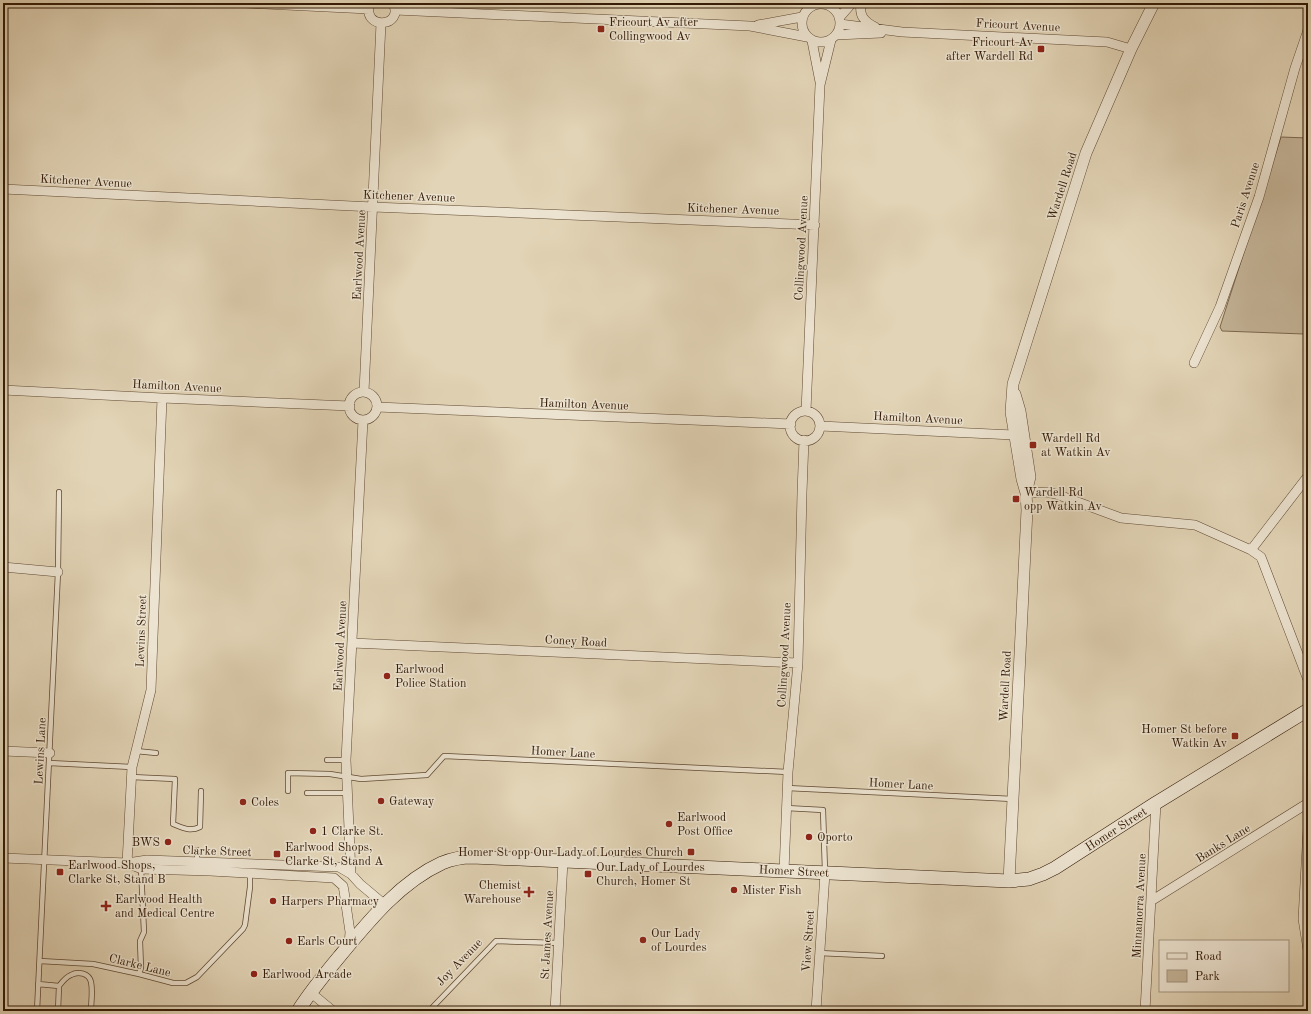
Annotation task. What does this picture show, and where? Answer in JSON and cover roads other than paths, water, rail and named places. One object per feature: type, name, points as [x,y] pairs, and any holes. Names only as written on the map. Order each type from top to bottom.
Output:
[{"type":"main road","name":"Homer Street","points":[[298,1011],[310,992],[385,905],[418,878],[436,866],[454,859],[472,857],[1009,881],[1029,879],[1055,868],[1156,803],[1308,710]]},
{"type":"street","points":[[246,3],[370,6],[372,19],[381,23],[391,20],[394,7],[750,26],[810,39],[819,43],[825,42],[834,37],[840,21],[852,3]]},
{"type":"street","points":[[861,3],[861,14],[863,18],[878,28]]},
{"type":"street","name":"Wardell Road","points":[[1009,881],[1027,510],[1026,493],[1022,479],[1011,412],[1013,384],[1086,153],[1154,3]]},
{"type":"street","points":[[750,26],[803,11],[817,4],[834,5],[840,21]]},
{"type":"street","points":[[803,11],[802,28],[810,39]]},
{"type":"street","name":"Fricourt Avenue","points":[[840,21],[902,32],[1107,42],[1132,49]]},
{"type":"street","name":"Earlwood Avenue","points":[[364,392],[381,23]]},
{"type":"street","name":"Paris Avenue","points":[[1194,363],[1220,307],[1259,197],[1295,68],[1308,30]]},
{"type":"street","name":"Fricourt Avenue","points":[[834,37],[902,32]]},
{"type":"street","name":"Collingwood Avenue","points":[[806,411],[820,85],[834,37]]},
{"type":"street","name":"Collingwood Avenue","points":[[810,39],[820,85]]},
{"type":"street","name":"Kitchener Avenue","points":[[3,189],[373,207],[815,225]]},
{"type":"street","name":"Wardell Road","points":[[1013,384],[1020,411],[1030,477],[1026,493]]},
{"type":"street","name":"Hamilton Avenue","points":[[3,390],[350,406]]},
{"type":"street","points":[[364,392],[375,399],[377,407],[376,411],[371,417],[363,420],[355,417],[350,410],[350,406],[350,401],[356,395],[364,392]]},
{"type":"street","name":"Lewins Street","points":[[127,863],[132,767],[151,690],[162,398]]},
{"type":"street","name":"Hamilton Avenue","points":[[377,407],[791,424]]},
{"type":"street","points":[[806,411],[817,417],[820,426],[817,435],[814,438],[804,440],[796,437],[791,429],[791,424],[797,413],[806,411]]},
{"type":"street","name":"Earlwood Avenue","points":[[351,874],[346,760],[363,420]]},
{"type":"street","name":"Hamilton Avenue","points":[[820,426],[1014,435]]},
{"type":"street","name":"Collingwood Avenue","points":[[784,871],[788,772],[798,663],[804,440]]},
{"type":"street","points":[[1251,550],[1308,476]]},
{"type":"street","points":[[1026,493],[1047,492],[1056,494],[1121,518],[1195,525],[1251,550],[1261,557],[1308,680]]},
{"type":"street","points":[[3,567],[58,572]]},
{"type":"street","name":"Coney Road","points":[[352,643],[798,663]]},
{"type":"street","points":[[3,751],[50,752]]},
{"type":"street","name":"Minnamorra Avenue","points":[[1145,1011],[1156,803]]},
{"type":"street","name":"Banks Lane","points":[[1151,901],[1308,804]]},
{"type":"street","points":[[1308,829],[1303,919],[1308,950]]},
{"type":"street","name":"Clarke Street","points":[[3,858],[127,863],[140,865],[249,868],[306,865],[339,867],[351,874],[360,884],[385,905]]},
{"type":"street","name":"St James Avenue","points":[[555,1011],[563,861]]},
{"type":"street","name":"Clarke Street","points":[[249,868],[303,876],[334,878],[342,886],[345,896],[350,932],[349,945]]},
{"type":"street","name":"View Street","points":[[816,1011],[825,873]]},
{"type":"street","points":[[310,992],[334,1011]]},
{"type":"lane","name":"Lewins Lane","points":[[37,1011],[58,572],[59,492]]},
{"type":"lane","points":[[136,751],[156,753]]},
{"type":"lane","name":"Homer Lane","points":[[288,791],[288,773],[346,776],[361,779],[426,775],[444,756],[788,772]]},
{"type":"lane","points":[[327,760],[346,760]]},
{"type":"lane","points":[[49,763],[132,767]]},
{"type":"lane","points":[[131,777],[175,779],[173,824],[194,830],[200,827],[201,791]]},
{"type":"lane","name":"Homer Lane","points":[[788,788],[1013,799]]},
{"type":"lane","points":[[307,793],[347,793]]},
{"type":"lane","points":[[786,808],[823,810],[825,873]]},
{"type":"lane","points":[[197,850],[197,866]]},
{"type":"lane","points":[[139,974],[141,968],[140,941],[144,932],[140,865]]},
{"type":"lane","points":[[303,876],[306,865]]},
{"type":"lane","name":"Clarke Lane","points":[[40,961],[93,964],[180,984],[186,983],[197,977],[243,929],[245,925],[250,887],[249,868]]},
{"type":"lane","name":"Joy Avenue","points":[[430,1011],[496,941],[559,943]]},
{"type":"lane","points":[[819,953],[882,956]]},
{"type":"lane","points":[[58,1011],[59,986],[71,974],[77,973],[88,976],[91,981],[91,1011]]},
{"type":"lane","points":[[38,984],[59,986]]},
{"type":"place","name":"Fricourt Av after Collingwood Av","points":[[601,29]]},
{"type":"place","name":"Fricourt Av after Wardell Rd","points":[[1041,49]]},
{"type":"place","name":"Wardell Rd at Watkin Av","points":[[1033,445]]},
{"type":"place","name":"Wardell Rd opp Watkin Av","points":[[1016,499]]},
{"type":"place","name":"Earlwood Police Station","points":[[387,676]]},
{"type":"place","name":"Homer St before Watkin Av","points":[[1235,736]]},
{"type":"place","name":"Gateway","points":[[381,801]]},
{"type":"place","name":"Coles","points":[[243,802]]},
{"type":"place","name":"Earlwood Post Office","points":[[669,824]]},
{"type":"place","name":"1 Clarke St.","points":[[313,831]]},
{"type":"place","name":"Oporto","points":[[809,837]]},
{"type":"place","name":"BWS","points":[[168,842]]},
{"type":"place","name":"Homer St opp Our Lady of Lourdes Church","points":[[691,852]]},
{"type":"place","name":"Earlwood Shops, Clarke St, Stand A","points":[[277,854]]},
{"type":"place","name":"Earlwood Shops, Clarke St, Stand B","points":[[60,872]]},
{"type":"place","name":"Our Lady of Lourdes Church, Homer St","points":[[588,874]]},
{"type":"place","name":"Mister Fish","points":[[734,890]]},
{"type":"place","name":"Chemist Warehouse","points":[[529,892]]},
{"type":"place","name":"Harpers Pharmacy","points":[[273,901]]},
{"type":"place","name":"Earlwood Health and Medical Centre","points":[[106,906]]},
{"type":"place","name":"Our Lady of Lourdes","points":[[643,940]]},
{"type":"place","name":"Earls Court","points":[[289,941]]},
{"type":"place","name":"Earlwood Arcade","points":[[254,974]]}]
